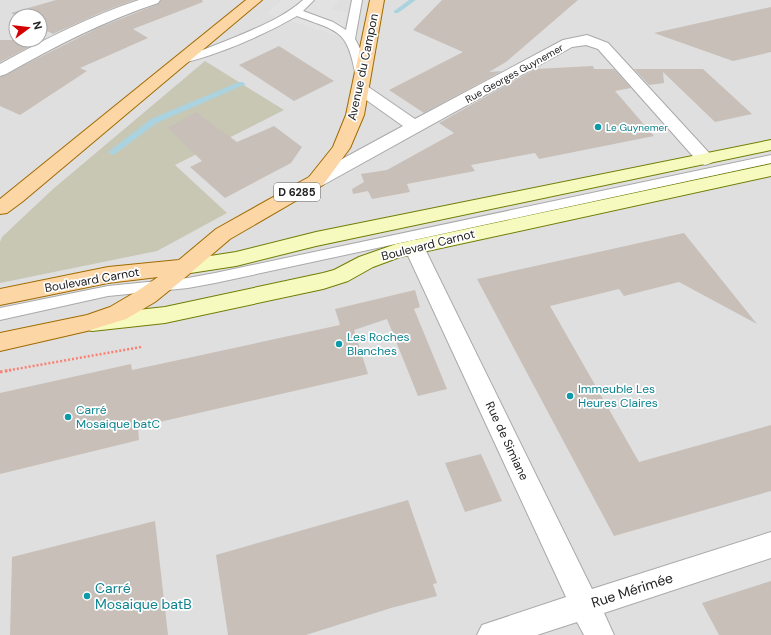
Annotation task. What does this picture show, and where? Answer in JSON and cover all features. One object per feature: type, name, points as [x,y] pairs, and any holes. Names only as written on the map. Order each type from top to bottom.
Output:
[{"type":"main road","points":[[0,214],[8,203],[254,0]]},
{"type":"main road","name":"Avenue du Campon","points":[[184,267],[223,234],[316,182],[331,164],[348,133],[355,115],[377,0]]},
{"type":"main road","name":"Boulevard Carnot","points":[[0,297],[108,275],[184,267],[236,259],[316,240],[771,145]]},
{"type":"main road","name":"Boulevard Carnot","points":[[87,323],[165,315],[323,281],[341,276],[379,257],[414,247],[771,170]]},
{"type":"main road","name":"Boulevard Carnot","points":[[0,342],[87,323],[118,313],[147,296],[184,267]]},
{"type":"street","points":[[0,71],[44,45],[123,10],[153,0]]},
{"type":"street","name":"Rue Georges Guynemer","points":[[316,182],[568,43],[587,40],[603,46],[705,159]]},
{"type":"street","points":[[362,84],[415,127]]},
{"type":"street","name":"Rue de Simiane","points":[[414,247],[599,635]]},
{"type":"street","name":"Rue Mérimée","points":[[492,635],[771,545]]},
{"type":"lane","points":[[183,60],[201,55],[259,31],[296,12],[309,0]]},
{"type":"lane","points":[[350,39],[357,0]]},
{"type":"lane","points":[[296,12],[334,27],[350,39],[357,54],[362,84]]},
{"type":"lane","points":[[0,314],[108,291],[188,283],[214,278],[771,159]]},
{"type":"path","points":[[0,372],[142,347]]},
{"type":"shaded area","points":[[0,0],[771,0],[771,635],[0,635]]},
{"type":"shaded area","points":[[282,0],[339,0],[331,9],[347,13],[342,37],[266,14]]},
{"type":"shaded area","points":[[205,61],[284,110],[175,165],[227,213],[157,251],[0,283],[0,242],[2,237],[53,189]]},
{"type":"building","points":[[56,0],[134,0],[102,12],[53,34],[48,31],[48,8],[28,8]]},
{"type":"building","points":[[161,0],[202,0],[203,2],[133,29],[148,38],[80,68],[87,71],[20,115],[0,106],[0,77],[100,27],[158,4]]},
{"type":"building","points":[[442,0],[578,0],[506,62],[489,72],[502,71],[424,113],[389,90],[463,52],[413,30]]},
{"type":"building","points":[[771,7],[771,52],[733,61],[654,33]]},
{"type":"building","points":[[0,40],[8,40],[8,48],[27,48],[0,62]]},
{"type":"building","points":[[279,46],[334,81],[294,101],[239,65]]},
{"type":"building","points":[[593,66],[594,69],[614,69],[631,88],[615,91],[654,136],[539,159],[535,153],[471,165],[475,171],[407,184],[410,192],[372,199],[368,191],[353,194],[352,189],[364,182],[361,174],[387,170],[454,133],[439,123],[535,69]]},
{"type":"building","points":[[634,69],[703,69],[752,114],[715,122],[663,72],[664,83],[649,85]]},
{"type":"building","points":[[196,112],[237,142],[274,126],[302,147],[291,163],[225,198],[190,167],[202,161],[168,128]]},
{"type":"building","name":"Immeuble Les Heures Claires","points":[[684,233],[757,324],[679,282],[624,296],[619,289],[550,306],[639,462],[771,425],[771,491],[614,536],[477,279]]},
{"type":"building","points":[[415,290],[420,307],[414,309],[447,389],[418,396],[387,319],[354,330],[368,374],[138,427],[139,440],[0,474],[0,393],[131,364],[132,370],[340,325],[335,309]]},
{"type":"building","points":[[481,454],[502,501],[465,512],[445,463]]},
{"type":"building","points":[[408,500],[437,583],[433,584],[437,596],[391,608],[306,635],[228,635],[216,555]]},
{"type":"building","name":"Carré Mosaique batB","points":[[155,521],[168,635],[10,635],[12,557]]},
{"type":"building","points":[[771,581],[771,635],[719,635],[702,603]]},
{"type":"waterway","points":[[396,12],[413,0]]},
{"type":"waterway","points":[[112,152],[154,121],[242,84]]},
{"type":"place","name":"Le Guynemer","points":[[598,127]]},
{"type":"place","name":"Les Roches Blanches","points":[[339,344]]},
{"type":"place","name":"Immeuble Les Heures Claires","points":[[570,396]]},
{"type":"place","name":"Carré Mosaique batC","points":[[68,417]]},
{"type":"place","name":"Carré Mosaique batB","points":[[87,596]]}]
